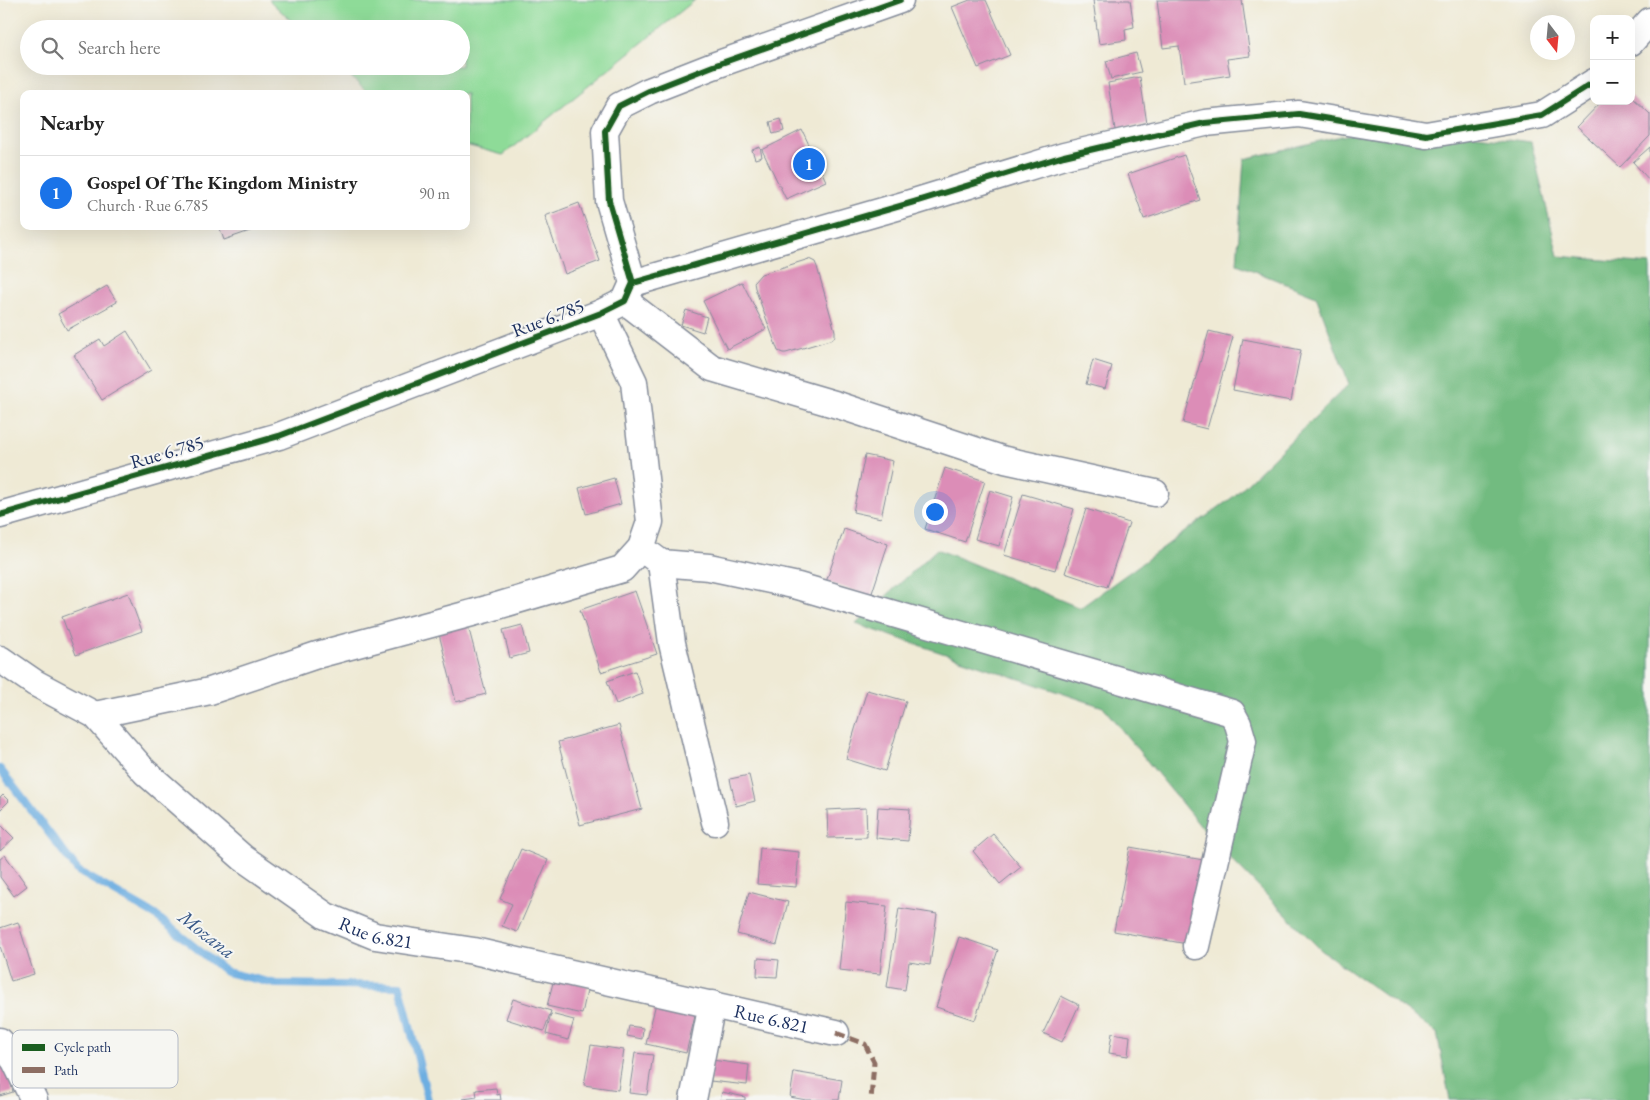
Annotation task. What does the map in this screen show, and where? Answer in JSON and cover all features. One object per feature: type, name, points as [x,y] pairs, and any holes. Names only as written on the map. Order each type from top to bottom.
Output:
[{"type":"street","points":[[900,0],[712,66],[649,91],[619,106],[604,131],[610,201],[629,292],[712,368],[841,406],[1005,460],[1155,493]]},
{"type":"street","points":[[1635,38],[1650,21]]},
{"type":"street","name":"Rue 6.785","points":[[0,515],[279,436],[601,314],[629,292],[1064,156],[1206,123],[1299,114],[1426,135],[1542,115],[1590,85]]},
{"type":"street","points":[[601,314],[634,382],[650,522],[651,556],[715,822]]},
{"type":"street","points":[[95,715],[210,691],[317,655],[622,570],[651,556],[709,567],[798,586],[1232,713],[1238,724],[1243,741],[1196,946]]},
{"type":"street","name":"Rue 6.821","points":[[0,659],[35,683],[95,715],[145,772],[229,846],[243,858],[326,916],[375,936],[474,952],[836,1033]]},
{"type":"street","points":[[693,1100],[712,1004]]},
{"type":"street","points":[[0,1041],[12,1058]]},
{"type":"street","points":[[28,1088],[34,1100]]},
{"type":"green space","points":[[269,0],[695,0],[503,155],[470,146],[470,90],[365,90],[349,75],[470,75],[470,20],[290,20]]},
{"type":"green space","points":[[1392,124],[1531,142],[1558,256],[1650,264],[1650,1100],[1450,1100],[1437,1033],[1321,950],[1211,839],[1103,707],[856,624],[937,549],[1080,608],[1233,497],[1349,384],[1316,296],[1237,264],[1244,159]]},
{"type":"building","points":[[970,0],[986,0],[1010,55],[978,68],[952,7]]},
{"type":"building","points":[[1093,0],[1130,0],[1134,27],[1125,29],[1126,40],[1099,44]]},
{"type":"building","points":[[1157,0],[1242,0],[1250,56],[1227,59],[1230,75],[1184,82],[1179,46],[1163,48]]},
{"type":"building","points":[[1136,53],[1141,72],[1111,79],[1106,61]]},
{"type":"building","points":[[1140,77],[1147,124],[1115,130],[1108,83]]},
{"type":"building","points":[[1635,100],[1650,114],[1650,136],[1620,167],[1577,127],[1598,105],[1635,105]]},
{"type":"building","points":[[781,119],[784,131],[773,134],[770,122]]},
{"type":"building","points":[[802,130],[826,181],[786,199],[762,150]]},
{"type":"building","points":[[760,147],[762,157],[755,159],[752,150]]},
{"type":"building","points":[[1650,147],[1650,181],[1633,162]]},
{"type":"building","points":[[1184,155],[1200,200],[1144,219],[1128,174]]},
{"type":"building","points":[[579,203],[600,261],[565,274],[545,216]]},
{"type":"building","points":[[220,230],[252,230],[224,240]]},
{"type":"building","points":[[809,259],[815,262],[817,267],[835,336],[833,339],[783,353],[778,351],[754,282],[761,274]]},
{"type":"building","points":[[742,282],[766,329],[727,349],[703,301]]},
{"type":"building","points":[[107,286],[117,302],[67,330],[58,314]]},
{"type":"building","points":[[686,310],[707,317],[703,332],[681,325]]},
{"type":"building","points":[[127,331],[151,370],[102,400],[74,355],[100,339],[104,346]]},
{"type":"building","points":[[1209,331],[1233,337],[1207,429],[1183,423]]},
{"type":"building","points":[[1243,339],[1301,350],[1291,401],[1233,390]]},
{"type":"building","points":[[1093,360],[1112,366],[1105,389],[1086,384]]},
{"type":"building","points":[[865,455],[893,461],[881,518],[853,512]]},
{"type":"building","points":[[945,468],[985,481],[965,542],[925,529]]},
{"type":"building","points":[[614,478],[621,504],[586,514],[579,488]]},
{"type":"building","points":[[990,490],[1013,497],[999,546],[975,539]]},
{"type":"building","points":[[1023,494],[1074,509],[1055,570],[1004,555]]},
{"type":"building","points":[[1086,509],[1129,523],[1107,587],[1065,573]]},
{"type":"building","points":[[844,529],[888,544],[871,596],[826,582]]},
{"type":"building","points":[[635,591],[657,654],[601,672],[580,610]]},
{"type":"building","points":[[128,593],[142,631],[76,655],[62,617]]},
{"type":"building","points":[[467,622],[486,694],[456,702],[438,630]]},
{"type":"building","points":[[522,625],[529,653],[510,658],[503,630]]},
{"type":"building","points":[[635,671],[643,694],[616,704],[607,681]]},
{"type":"building","points":[[867,690],[906,701],[885,771],[846,759]]},
{"type":"building","points":[[619,725],[642,809],[580,825],[558,742]]},
{"type":"building","points":[[749,775],[755,801],[736,806],[730,779]]},
{"type":"building","points":[[3,795],[9,801],[0,810],[0,798]]},
{"type":"building","points":[[878,807],[910,809],[908,841],[876,838]]},
{"type":"building","points":[[866,808],[867,837],[828,838],[827,810]]},
{"type":"building","points":[[0,824],[14,838],[0,851]]},
{"type":"building","points":[[993,834],[1021,867],[1000,884],[973,851]]},
{"type":"building","points":[[1130,847],[1209,861],[1193,945],[1114,931]]},
{"type":"building","points":[[760,848],[799,852],[796,887],[757,884]]},
{"type":"building","points":[[521,849],[548,860],[517,932],[502,926],[512,904],[500,899]]},
{"type":"building","points":[[5,855],[27,886],[14,896],[0,877],[0,859]]},
{"type":"building","points":[[749,892],[788,902],[777,945],[737,934]]},
{"type":"building","points":[[846,902],[887,906],[880,974],[839,970]]},
{"type":"building","points":[[899,908],[937,914],[930,965],[909,962],[905,990],[887,987]]},
{"type":"building","points":[[18,922],[34,974],[11,981],[0,946],[0,928]]},
{"type":"building","points":[[959,937],[998,950],[975,1020],[936,1007]]},
{"type":"building","points":[[758,958],[779,960],[777,977],[757,976]]},
{"type":"building","points":[[555,975],[588,986],[582,1014],[547,1006]]},
{"type":"building","points":[[1061,996],[1079,1005],[1062,1042],[1043,1033]]},
{"type":"building","points":[[513,999],[551,1011],[544,1031],[506,1019]]},
{"type":"building","points":[[656,1003],[696,1012],[686,1053],[646,1044]]},
{"type":"building","points":[[551,1014],[574,1020],[568,1040],[546,1034]]},
{"type":"building","points":[[629,1026],[643,1028],[642,1039],[627,1036]]},
{"type":"building","points":[[1112,1033],[1130,1036],[1128,1056],[1109,1053]]},
{"type":"building","points":[[591,1045],[624,1050],[618,1090],[584,1085]]},
{"type":"building","points":[[3,1053],[13,1092],[0,1096],[0,1054]]},
{"type":"building","points":[[635,1053],[653,1055],[647,1095],[629,1093]]},
{"type":"building","points":[[712,1060],[749,1065],[747,1085],[710,1081]]},
{"type":"building","points":[[794,1072],[842,1080],[839,1100],[806,1100],[790,1097]]},
{"type":"building","points":[[496,1088],[497,1095],[500,1094],[501,1100],[463,1100],[477,1097],[476,1090]]},
{"type":"building","points":[[722,1092],[745,1097],[745,1100],[720,1100]]},
{"type":"waterway","name":"Mozana","points":[[0,769],[78,871],[155,915],[226,972],[276,984],[400,986],[428,1100]]},
{"type":"marked path","points":[[836,1033],[865,1044],[874,1062],[871,1100]]},
{"type":"cycle path","points":[[0,515],[279,436],[601,313],[625,301],[633,283],[609,201],[605,131],[619,106],[649,91],[713,66],[900,0]]},
{"type":"cycle path","points":[[633,283],[914,202],[1064,156],[1205,123],[1299,114],[1426,135],[1542,115],[1590,85]]},
{"type":"place","name":"Gospel Of The Kingdom Ministry","points":[[809,164]]}]
